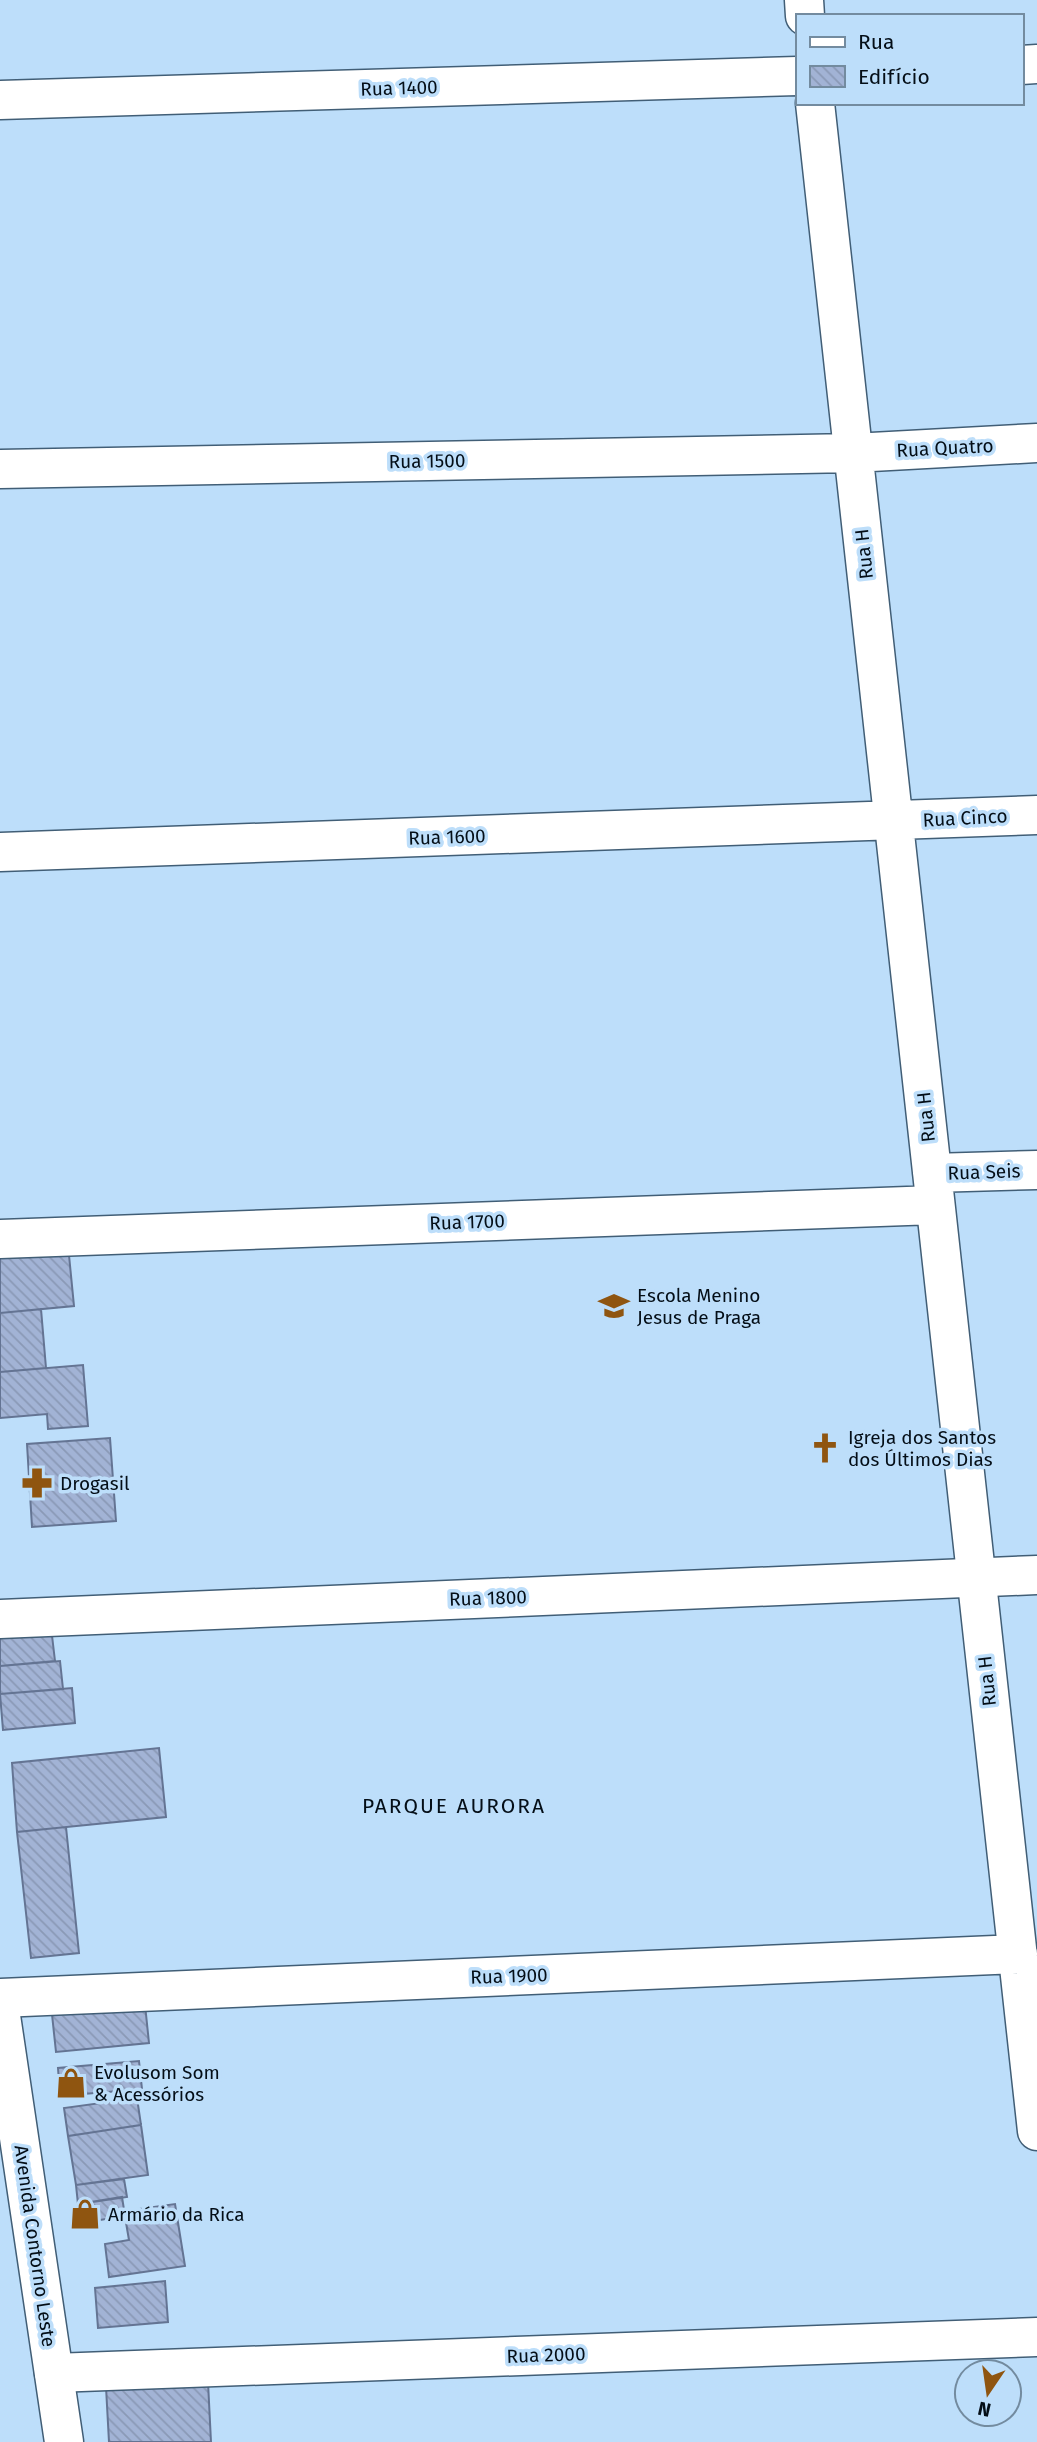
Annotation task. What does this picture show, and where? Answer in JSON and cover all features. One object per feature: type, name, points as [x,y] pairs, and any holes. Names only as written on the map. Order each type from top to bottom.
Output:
[{"type":"street","name":"Rua 1400","points":[[0,100],[796,76]]},
{"type":"street","name":"Rua H","points":[[815,105],[976,1577],[1023,1935],[1037,2132]]},
{"type":"street","name":"Rua Quatro","points":[[853,453],[1037,443]]},
{"type":"street","name":"Rua 1500","points":[[0,469],[853,453]]},
{"type":"street","name":"Rua Cinco","points":[[894,821],[1037,815]]},
{"type":"street","name":"Rua 1600","points":[[0,852],[894,821]]},
{"type":"street","name":"Rua Seis","points":[[933,1189],[1037,1170]]},
{"type":"street","name":"Rua 1700","points":[[0,1238],[933,1189]]},
{"type":"street","name":"Rua 1800","points":[[0,1619],[1037,1575]]},
{"type":"street","name":"Rua 1900","points":[[0,1998],[1023,1935]]},
{"type":"street","name":"Avenida Contorno Leste","points":[[0,2009],[64,2442]]},
{"type":"street","name":"Rua 2000","points":[[54,2373],[1037,2337]]},
{"type":"building","points":[[68,1245],[74,1306],[0,1313],[0,1251]]},
{"type":"building","points":[[41,1309],[46,1368],[0,1372],[0,1313]]},
{"type":"building","points":[[83,1365],[88,1426],[48,1429],[47,1414],[0,1418],[0,1372]]},
{"type":"building","points":[[110,1438],[116,1521],[32,1527],[27,1444]]},
{"type":"building","points":[[51,1627],[55,1661],[0,1666],[0,1632]]},
{"type":"building","points":[[60,1661],[63,1689],[0,1694],[0,1666]]},
{"type":"building","points":[[72,1688],[75,1723],[3,1730],[0,1694]]},
{"type":"building","points":[[159,1748],[166,1817],[17,1832],[12,1763]]},
{"type":"building","points":[[66,1827],[79,1953],[31,1958],[17,1832]]},
{"type":"building","points":[[144,1995],[149,2043],[56,2052],[51,2005]]},
{"type":"building","points":[[139,2061],[142,2089],[60,2096],[58,2068]]},
{"type":"building","points":[[137,2098],[141,2125],[68,2136],[64,2108]]},
{"type":"building","points":[[141,2125],[148,2175],[76,2185],[68,2136]]},
{"type":"building","points":[[124,2179],[127,2197],[78,2204],[76,2185]]},
{"type":"building","points":[[122,2197],[125,2216],[81,2223],[78,2204]]},
{"type":"building","points":[[175,2204],[185,2266],[109,2277],[105,2244],[129,2240],[124,2211]]},
{"type":"building","points":[[165,2281],[168,2322],[98,2328],[95,2288]]},
{"type":"building","points":[[208,2382],[211,2442],[109,2442],[106,2387]]},
{"type":"place","name":"Escola Menino Jesus de Praga","points":[[614,1306]]},
{"type":"place","name":"Igreja dos Santos dos Últimos Dias","points":[[825,1448]]},
{"type":"place","name":"Drogasil","points":[[37,1483]]},
{"type":"place","name":"Evolusom Som & Acessórios","points":[[71,2083]]},
{"type":"place","name":"Armário da Rica","points":[[85,2214]]},
{"type":"district","name":"PARQUE AURORA","points":[[454,1806]]}]
